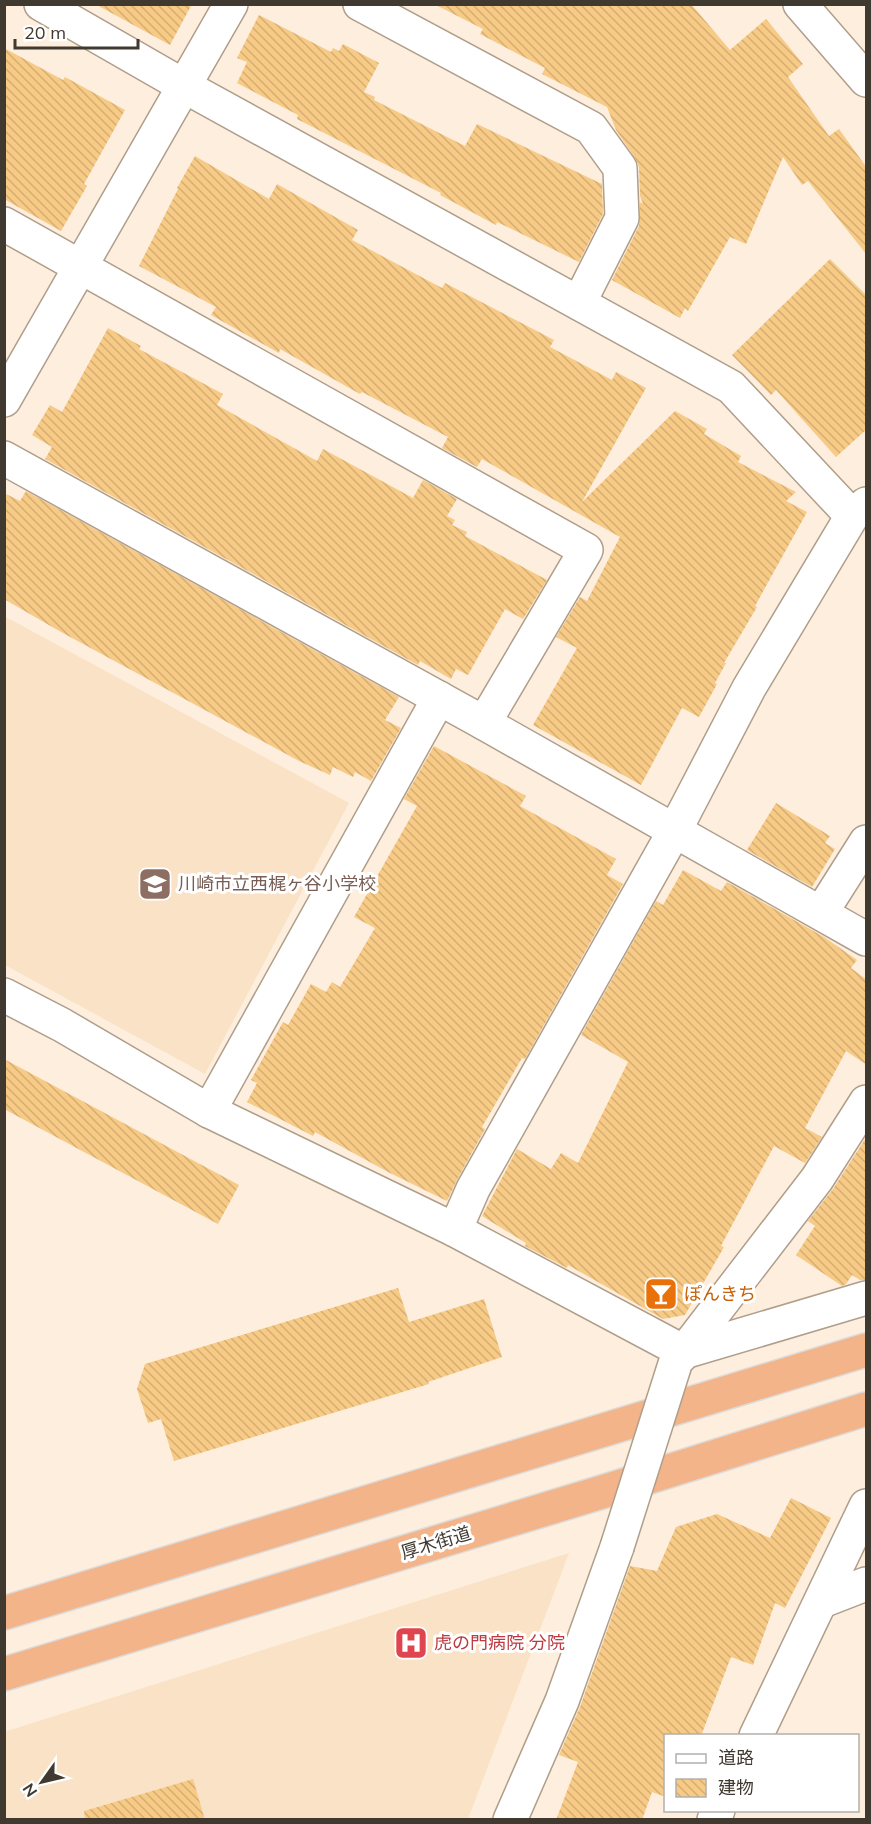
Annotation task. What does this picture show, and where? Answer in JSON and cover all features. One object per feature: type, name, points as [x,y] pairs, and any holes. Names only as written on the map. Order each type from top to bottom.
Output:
[{"type":"highway","points":[[4,1613],[867,1350]]},
{"type":"highway","name":"厚木街道","points":[[4,1674],[867,1409]]},
{"type":"street","points":[[42,4],[184,86],[731,387],[859,510],[749,688],[675,830],[472,1190],[455,1230]]},
{"type":"street","points":[[4,400],[231,4]]},
{"type":"street","points":[[360,4],[591,128],[620,168],[622,218],[579,303]]},
{"type":"street","points":[[800,4],[867,80]]},
{"type":"street","points":[[4,224],[586,550],[484,723]]},
{"type":"street","points":[[4,458],[440,698],[867,939]]},
{"type":"street","points":[[209,1111],[440,698]]},
{"type":"street","points":[[821,913],[867,842]]},
{"type":"street","points":[[4,995],[62,1025],[209,1111],[455,1230],[680,1358],[867,1298]]},
{"type":"street","points":[[510,1820],[562,1701],[617,1547],[680,1358],[817,1179],[867,1102]]},
{"type":"street","points":[[757,1734],[867,1506]]},
{"type":"street","points":[[822,1601],[867,1584]]},
{"type":"shaded area","name":"川崎市立西梶ヶ谷小学校","points":[[4,616],[349,803],[205,1074],[5,965]]},
{"type":"shaded area","name":"虎の門病院 分院","points":[[569,1553],[468,1819],[5,1819],[4,1732]]},
{"type":"building","points":[[95,4],[192,4],[170,45]]},
{"type":"building","points":[[434,4],[691,4],[730,50],[766,19],[803,64],[788,77],[829,136],[839,129],[867,168],[867,255],[808,181],[802,185],[783,157],[746,244],[730,237],[688,311],[685,308],[680,318],[612,280],[639,226],[640,202],[643,204],[640,196],[639,167],[616,130],[607,107],[542,74],[545,68],[480,34],[483,29]]},
{"type":"building","points":[[259,15],[331,52],[333,48],[339,51],[343,44],[379,63],[364,92],[375,97],[374,100],[465,146],[477,124],[602,184],[603,214],[579,262],[497,222],[496,225],[440,195],[441,193],[297,119],[298,115],[237,83],[247,62],[237,58]]},
{"type":"building","points":[[4,48],[63,80],[65,77],[125,110],[84,184],[87,186],[61,231],[4,199]]},
{"type":"building","points":[[195,156],[269,199],[277,184],[358,230],[352,240],[442,288],[445,283],[554,340],[550,347],[612,380],[616,372],[646,388],[582,502],[675,411],[707,429],[704,434],[741,456],[738,462],[796,492],[786,501],[807,512],[755,606],[757,607],[724,663],[726,663],[715,683],[717,684],[699,717],[682,708],[641,785],[533,725],[577,648],[556,637],[580,597],[587,601],[620,537],[482,459],[477,467],[442,448],[448,437],[362,392],[360,394],[280,349],[279,353],[211,315],[216,307],[139,266]]},
{"type":"building","points":[[830,259],[867,296],[867,429],[836,457],[776,390],[771,395],[732,355]]},
{"type":"building","points":[[108,328],[141,346],[139,349],[223,394],[217,405],[317,461],[323,449],[413,498],[423,480],[457,499],[447,516],[455,520],[452,525],[467,532],[465,536],[547,580],[523,619],[505,609],[468,675],[456,669],[451,679],[420,661],[418,665],[45,459],[52,447],[32,435],[50,405],[62,412]]},
{"type":"building","points":[[26,491],[399,697],[385,720],[401,728],[371,781],[355,772],[353,777],[333,767],[330,775],[299,761],[4,599],[4,493],[20,501]]},
{"type":"building","points":[[434,746],[526,796],[520,806],[616,859],[607,875],[623,884],[525,1059],[522,1058],[482,1127],[485,1129],[447,1201],[315,1132],[313,1136],[247,1102],[257,1083],[251,1080],[283,1022],[288,1025],[311,984],[326,992],[332,982],[340,987],[375,928],[354,917],[417,806],[404,799]]},
{"type":"building","points":[[776,803],[830,836],[825,843],[835,849],[812,887],[747,850]]},
{"type":"building","points":[[683,870],[721,891],[727,882],[824,937],[857,960],[851,968],[867,980],[867,1065],[846,1051],[805,1128],[822,1137],[805,1163],[774,1146],[721,1246],[724,1247],[685,1315],[663,1319],[568,1265],[567,1268],[525,1246],[526,1243],[482,1216],[517,1149],[551,1169],[561,1153],[578,1163],[628,1062],[581,1035],[656,901],[663,905]]},
{"type":"building","points":[[4,1059],[239,1185],[218,1224],[4,1109]]},
{"type":"building","points":[[867,1136],[867,1280],[860,1280],[852,1275],[842,1286],[796,1255],[815,1226],[808,1221],[833,1189]]},
{"type":"building","points":[[398,1288],[409,1322],[484,1299],[502,1357],[428,1382],[429,1384],[174,1461],[161,1419],[148,1423],[137,1389],[145,1364]]},
{"type":"building","points":[[791,1498],[831,1518],[785,1608],[775,1603],[753,1665],[731,1657],[702,1734],[664,1734],[664,1796],[652,1792],[642,1820],[556,1820],[578,1762],[559,1755],[580,1707],[630,1566],[657,1571],[676,1527],[717,1514],[770,1538]]},
{"type":"building","points":[[193,1779],[205,1820],[85,1820],[84,1811]]},
{"type":"place","name":"川崎市立西梶ヶ谷小学校","points":[[155,884]]},
{"type":"place","name":"ぽんきち","points":[[661,1294]]},
{"type":"place","name":"虎の門病院 分院","points":[[411,1643]]}]
